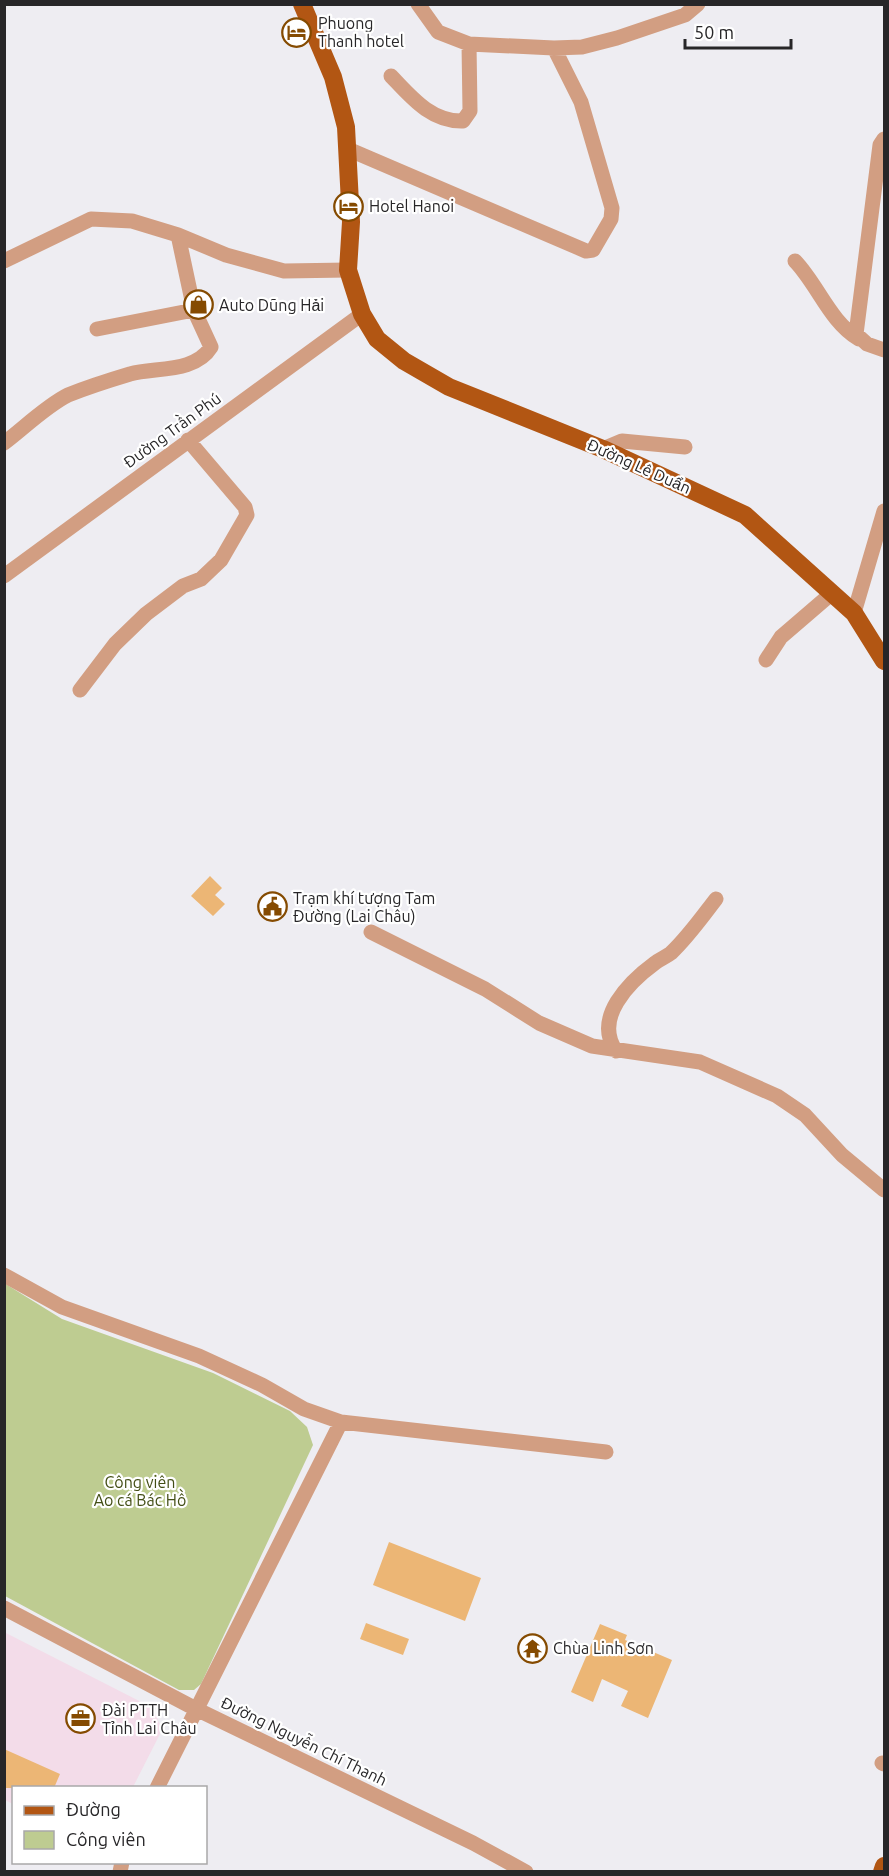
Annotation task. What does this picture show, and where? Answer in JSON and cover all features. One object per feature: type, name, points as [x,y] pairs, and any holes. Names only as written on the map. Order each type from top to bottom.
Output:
[{"type":"main road","points":[[302,4],[333,77],[350,150],[351,222],[348,270]]},
{"type":"main road","name":"Đường Lê Duẩn","points":[[348,270],[362,314],[377,339],[404,361],[449,387],[603,449],[746,514],[854,613],[885,661]]},
{"type":"main road","points":[[882,1872],[885,1866]]},
{"type":"street","points":[[418,4],[438,32],[469,44],[554,48],[582,47],[617,38],[685,15],[698,4]]},
{"type":"street","points":[[391,76],[422,108],[453,121],[463,121],[470,111],[469,44]]},
{"type":"street","points":[[350,150],[586,251],[593,250],[611,219],[612,208],[581,102],[554,48]]},
{"type":"street","points":[[859,339],[856,334],[872,196],[880,145],[885,139]]},
{"type":"street","points":[[4,261],[91,219],[132,221],[178,235],[226,255],[284,271],[348,270]]},
{"type":"street","points":[[4,443],[67,396],[129,374],[153,368],[185,366],[206,355],[211,347],[194,309],[178,235]]},
{"type":"street","points":[[795,261],[808,274],[845,331],[885,350]]},
{"type":"street","points":[[97,329],[194,309]]},
{"type":"street","name":"Đường Trần Phú","points":[[4,576],[362,314]]},
{"type":"street","points":[[80,690],[115,644],[146,614],[183,586],[201,579],[221,560],[247,515],[245,507],[188,440]]},
{"type":"street","points":[[603,449],[622,441],[685,447]]},
{"type":"street","points":[[854,613],[885,511]]},
{"type":"street","points":[[766,660],[781,637],[831,594]]},
{"type":"street","points":[[616,1051],[608,1032],[610,1014],[621,995],[655,963],[669,955],[716,899]]},
{"type":"street","points":[[371,932],[486,989],[539,1023],[592,1046],[700,1062],[777,1096],[799,1110],[842,1155],[885,1190]]},
{"type":"street","points":[[4,1275],[62,1307],[199,1356],[262,1385],[304,1409],[341,1422],[606,1452]]},
{"type":"street","points":[[158,1786],[194,1708],[341,1422]]},
{"type":"street","name":"Đường Nguyễn Chí Thanh","points":[[4,1608],[194,1708],[462,1837],[526,1872]]},
{"type":"shaded area","name":"Đài PTTH Tỉnh Lai Châu","points":[[4,1632],[153,1708],[162,1730],[134,1786],[12,1786],[12,1804],[5,1800]]},
{"type":"green space","name":"Công viên Ao cá Bác Hồ","points":[[4,1283],[62,1319],[213,1373],[290,1411],[307,1427],[313,1445],[201,1684],[194,1690],[179,1690],[5,1596]]},
{"type":"building","points":[[210,876],[222,888],[215,895],[225,904],[213,916],[191,896]]},
{"type":"building","points":[[389,1542],[481,1578],[465,1621],[373,1585]]},
{"type":"building","points":[[366,1623],[409,1639],[403,1655],[360,1639]]},
{"type":"building","points":[[600,1624],[627,1635],[625,1640],[672,1660],[648,1718],[621,1706],[628,1691],[602,1679],[593,1702],[571,1692]]},
{"type":"building","points":[[4,1749],[60,1774],[55,1786],[4,1788]]},
{"type":"place","name":"Phuong Thanh hotel","points":[[297,32]]},
{"type":"place","name":"Hotel Hanoi","points":[[348,206]]},
{"type":"place","name":"Auto Dũng Hải","points":[[198,305]]},
{"type":"place","name":"Trạm khí tượng Tam Đường (Lai Châu)","points":[[272,907]]},
{"type":"place","name":"Chùa Linh Sơn","points":[[532,1648]]},
{"type":"place","name":"Đài PTTH Tỉnh Lai Châu","points":[[81,1719]]}]
